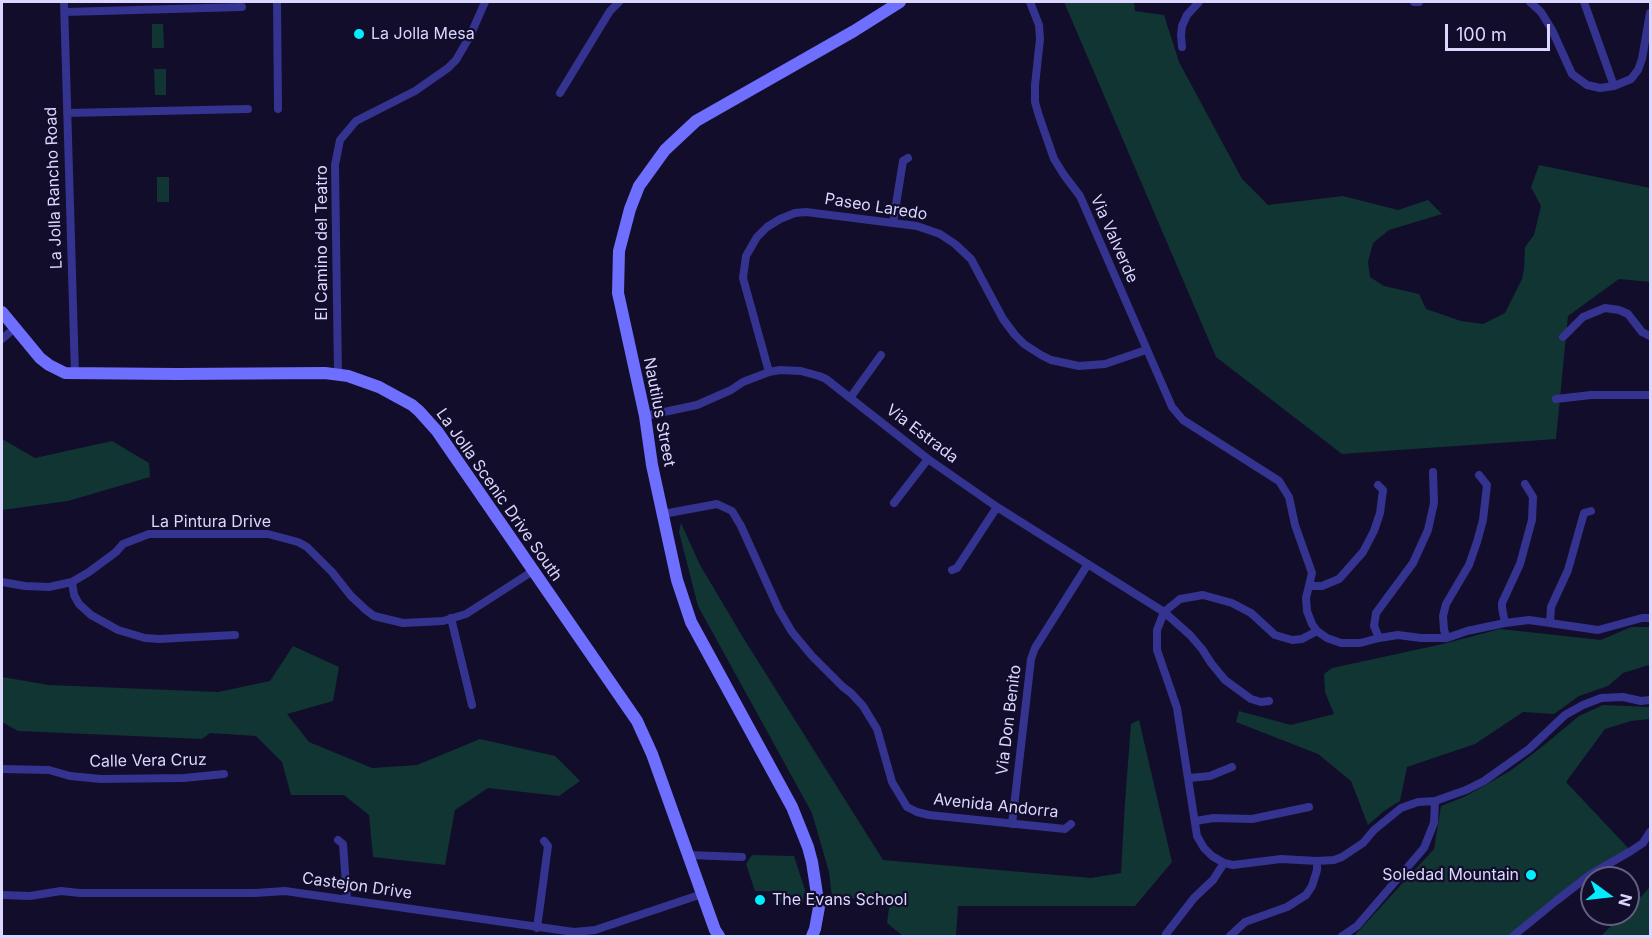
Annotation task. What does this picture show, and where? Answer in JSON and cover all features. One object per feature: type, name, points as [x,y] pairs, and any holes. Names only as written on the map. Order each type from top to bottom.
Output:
[{"type":"main road","name":"Nautilus Street","points":[[812,936],[819,907],[808,847],[792,807],[691,622],[677,580],[618,293],[619,251],[630,209],[639,186],[665,150],[696,121],[854,32],[900,2]]},
{"type":"main road","name":"La Jolla Scenic Drive South","points":[[2,312],[40,358],[65,373],[325,373],[348,376],[379,387],[419,411],[437,431],[637,721],[652,754],[718,936]]},
{"type":"street","name":"La Jolla Rancho Road","points":[[64,2],[75,374]]},
{"type":"street","points":[[277,2],[278,109]]},
{"type":"street","name":"El Camino del Teatro","points":[[338,375],[335,165],[340,140],[356,121],[415,91],[448,68],[456,60],[470,36],[485,2]]},
{"type":"street","points":[[560,93],[610,11],[619,2]]},
{"type":"street","name":"Via Valverde","points":[[1030,2],[1039,25],[1040,39],[1035,102],[1054,159],[1080,196],[1172,407],[1183,420],[1279,481],[1289,497],[1295,525],[1312,573],[1306,598],[1307,611],[1317,631]]},
{"type":"street","points":[[1182,46],[1182,26],[1187,15],[1199,2]]},
{"type":"street","points":[[1414,2],[1419,2]]},
{"type":"street","points":[[1530,2],[1541,12],[1552,30],[1572,74],[1587,85],[1600,88],[1614,86],[1631,79],[1638,70],[1650,13]]},
{"type":"street","points":[[1584,2],[1614,86]]},
{"type":"street","points":[[65,12],[242,7]]},
{"type":"street","points":[[67,113],[248,109]]},
{"type":"street","points":[[893,223],[903,162],[908,158]]},
{"type":"street","name":"Paseo Laredo","points":[[769,372],[744,278],[746,256],[757,237],[767,226],[795,213],[806,212],[917,226],[940,234],[971,259],[1003,319],[1024,344],[1041,356],[1078,366],[1106,364],[1146,350]]},
{"type":"street","points":[[1563,337],[1583,316],[1605,308],[1628,314],[1642,332],[1650,336]]},
{"type":"street","points":[[2,339],[15,328]]},
{"type":"street","points":[[850,398],[881,354]]},
{"type":"street","name":"Via Estrada","points":[[645,416],[697,405],[769,372],[801,371],[819,376],[928,459],[997,507],[1164,612],[1196,642],[1225,680],[1251,699],[1261,702],[1269,701]]},
{"type":"street","points":[[1556,399],[1591,395],[1650,395]]},
{"type":"street","points":[[894,504],[928,459]]},
{"type":"street","points":[[1379,638],[1374,626],[1376,613],[1413,563],[1428,530],[1434,502],[1433,472]]},
{"type":"street","points":[[1447,638],[1443,616],[1446,604],[1469,565],[1483,519],[1486,485],[1479,475]]},
{"type":"street","points":[[1505,623],[1502,603],[1520,564],[1532,520],[1533,497],[1525,484]]},
{"type":"street","points":[[1309,586],[1322,586],[1339,579],[1363,552],[1380,513],[1383,490],[1378,485]]},
{"type":"street","name":"Avenida Andorra","points":[[663,514],[717,504],[732,511],[779,610],[792,632],[812,656],[857,700],[877,729],[892,782],[907,807],[929,815],[1012,824],[1065,829],[1071,824]]},
{"type":"street","points":[[952,570],[957,568],[997,507]]},
{"type":"street","points":[[1550,622],[1551,607],[1568,570],[1584,513],[1591,511]]},
{"type":"street","name":"La Pintura Drive","points":[[2,582],[49,587],[72,582],[116,552],[123,544],[149,534],[268,534],[298,542],[307,547],[332,572],[351,596],[374,616],[403,623],[443,621],[466,614],[533,571]]},
{"type":"street","name":"Via Don Benito","points":[[1012,824],[1030,659],[1088,564]]},
{"type":"street","points":[[72,582],[74,595],[79,604],[92,615],[118,630],[145,638],[159,639],[235,635]]},
{"type":"street","points":[[1650,618],[1598,630],[1529,620],[1467,631],[1447,638],[1398,635],[1360,643],[1341,643],[1317,631],[1302,639],[1292,640],[1275,635],[1251,613],[1232,603],[1203,595],[1180,599],[1164,612],[1157,630],[1157,650],[1177,708],[1197,836],[1212,856],[1233,865],[1281,859],[1317,861],[1342,857],[1363,843],[1374,830],[1401,808],[1418,802],[1435,801],[1484,781],[1529,749],[1565,715],[1583,705],[1601,698],[1623,697],[1641,701],[1650,700]]},
{"type":"street","points":[[451,618],[472,705]]},
{"type":"street","points":[[1189,778],[1210,776],[1232,767]]},
{"type":"street","name":"Calle Vera Cruz","points":[[2,770],[49,770],[70,776],[101,778],[184,778],[224,774]]},
{"type":"street","points":[[1342,936],[1358,926],[1424,848],[1434,823],[1435,801]]},
{"type":"street","points":[[1195,821],[1214,818],[1252,819],[1309,807]]},
{"type":"street","points":[[1512,936],[1591,874],[1643,843],[1650,832]]},
{"type":"street","points":[[338,840],[343,844],[347,900]]},
{"type":"street","points":[[537,928],[548,846],[544,841]]},
{"type":"street","points":[[688,855],[742,856]]},
{"type":"street","points":[[1230,936],[1245,922],[1287,908],[1306,895],[1312,886],[1317,861]]},
{"type":"street","points":[[1166,934],[1194,898],[1213,880],[1224,863]]},
{"type":"street","name":"Castejon Drive","points":[[2,895],[30,896],[62,891],[80,893],[285,891],[574,932],[595,930],[702,894]]},
{"type":"green space","points":[[1064,2],[1134,2],[1135,11],[1164,15],[1179,62],[1242,179],[1268,205],[1343,196],[1398,210],[1428,200],[1442,214],[1389,230],[1373,243],[1368,262],[1370,277],[1384,286],[1419,294],[1426,309],[1461,321],[1483,324],[1505,313],[1522,279],[1525,247],[1534,235],[1541,206],[1531,187],[1539,165],[1650,188],[1650,282],[1619,279],[1568,316],[1556,439],[1342,454],[1216,357]]},
{"type":"green space","points":[[152,24],[163,24],[164,48],[152,48]]},
{"type":"green space","points":[[154,69],[166,69],[166,95],[155,95]]},
{"type":"green space","points":[[157,177],[169,177],[169,202],[157,202]]},
{"type":"green space","points":[[2,439],[35,458],[112,441],[149,463],[150,477],[68,501],[2,510]]},
{"type":"green space","points":[[681,523],[700,565],[744,639],[883,860],[1091,878],[1121,873],[1131,724],[1139,720],[1172,862],[1135,906],[958,906],[956,936],[903,936],[887,923],[890,901],[832,897],[829,872],[812,813],[698,606],[679,532]]},
{"type":"green space","points":[[1631,627],[1650,627],[1649,665],[1623,673],[1608,686],[1579,696],[1554,714],[1523,712],[1475,744],[1407,767],[1400,801],[1368,825],[1351,781],[1318,754],[1236,722],[1239,711],[1291,725],[1334,714],[1325,692],[1324,674],[1332,668],[1500,629],[1601,640]]},
{"type":"green space","points":[[293,646],[339,667],[333,701],[287,714],[309,742],[372,768],[417,765],[480,739],[555,756],[580,781],[559,796],[488,788],[455,810],[445,865],[373,857],[369,815],[344,795],[291,795],[282,762],[256,736],[210,733],[202,739],[18,731],[2,722],[2,677],[49,685],[218,692],[270,681]]},
{"type":"green space","points":[[1603,705],[1650,707],[1650,719],[1631,721],[1605,729],[1566,782],[1631,851],[1605,866],[1580,866],[1580,882],[1512,936],[1354,936],[1434,849],[1441,806],[1466,796],[1510,771],[1579,716]]},
{"type":"green space","points":[[752,855],[794,856],[806,893],[804,893],[803,902],[777,903],[776,893],[787,892],[755,891],[746,864]]},
{"type":"green space","points":[[1650,887],[1650,936],[1601,936],[1611,926],[1640,926],[1640,897]]},
{"type":"place","name":"La Jolla Mesa","points":[[359,34]]},
{"type":"place","name":"Soledad Mountain","points":[[1531,875]]},
{"type":"place","name":"The Evans School","points":[[760,900]]}]
